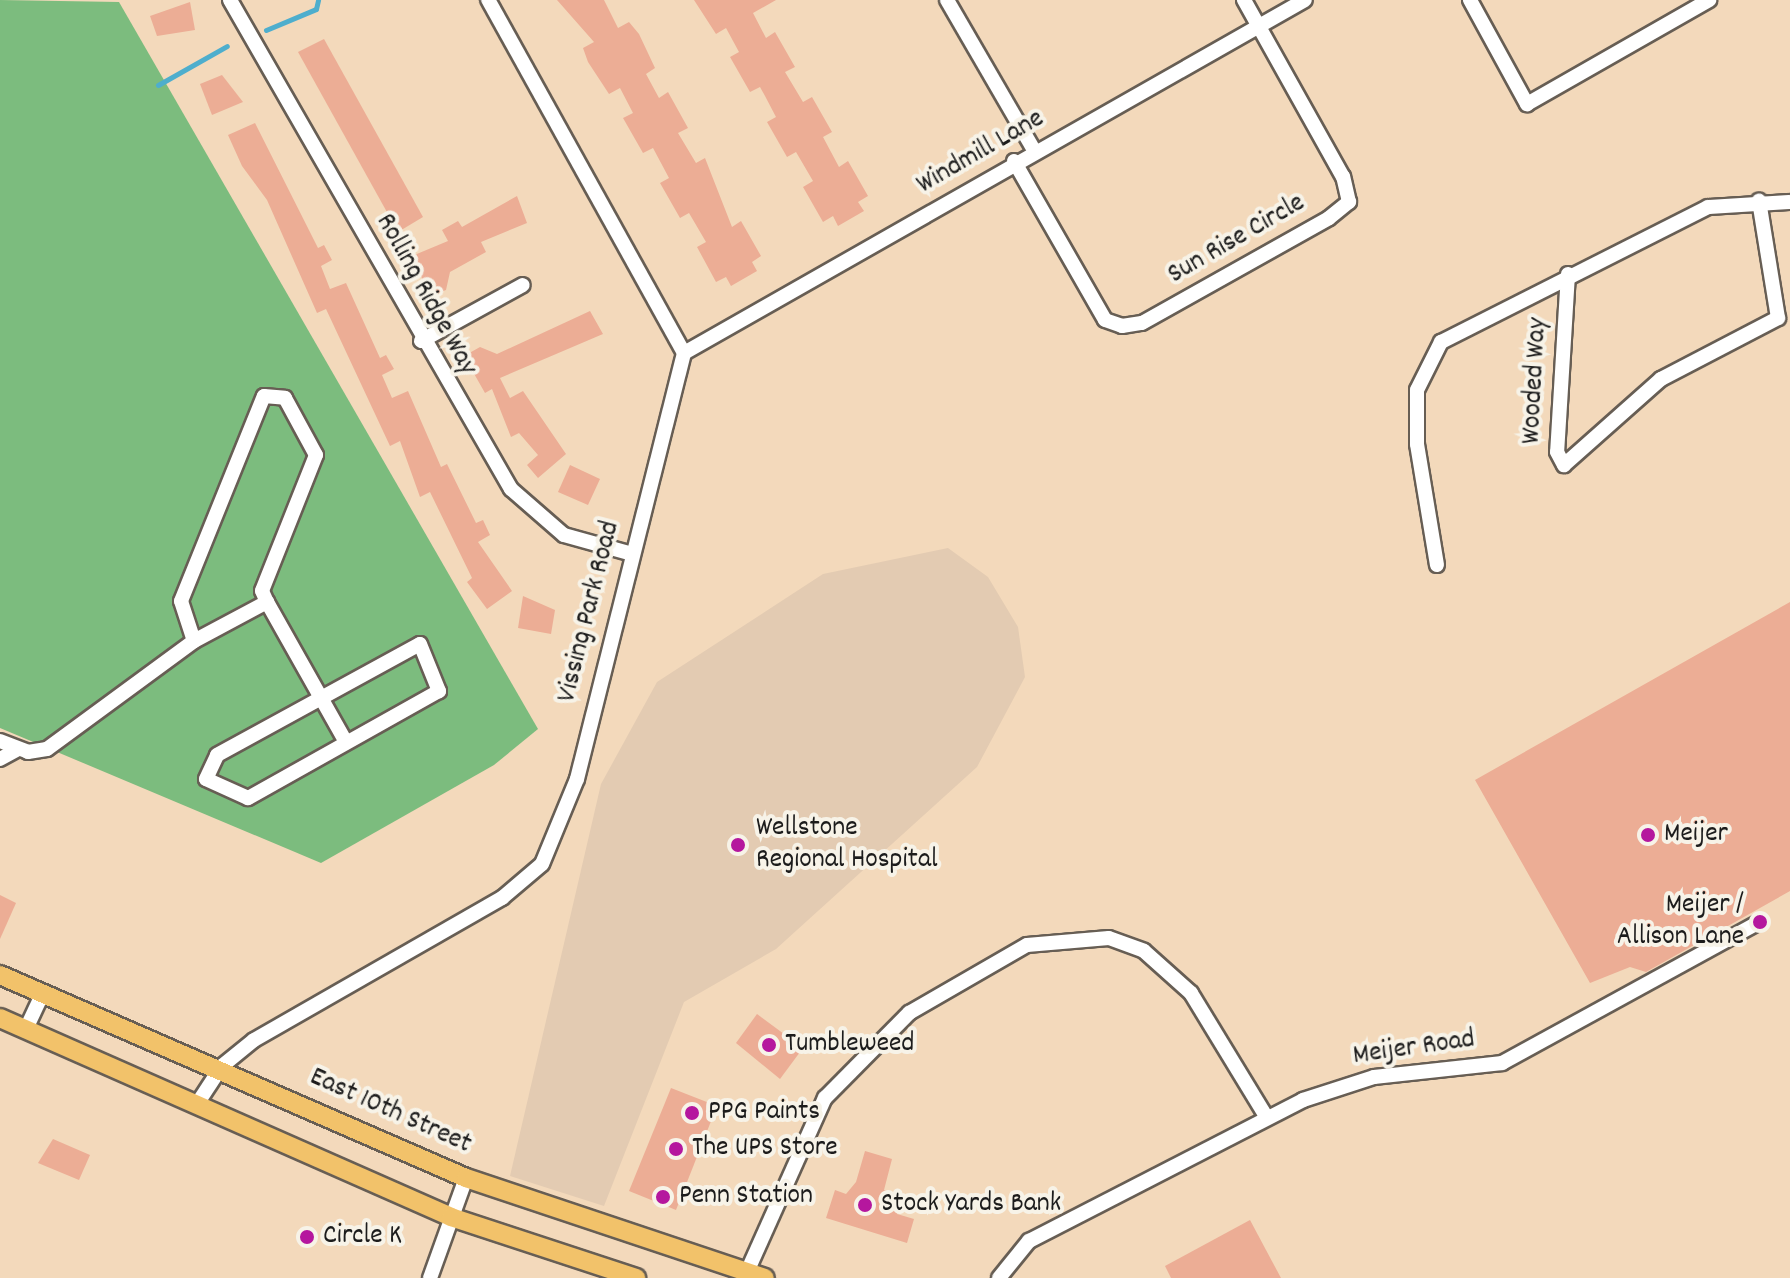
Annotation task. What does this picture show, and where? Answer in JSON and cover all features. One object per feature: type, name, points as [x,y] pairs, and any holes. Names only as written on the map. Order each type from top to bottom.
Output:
[{"type":"main road","name":"East 10th Street","points":[[0,975],[222,1066],[466,1178],[756,1275]]},
{"type":"main road","points":[[0,1018],[199,1101],[451,1217],[636,1278]]},
{"type":"street","name":"Rolling Ridge Way","points":[[230,0],[481,448],[531,513],[564,535],[632,554]]},
{"type":"street","points":[[488,0],[684,353]]},
{"type":"street","points":[[947,0],[1034,150]]},
{"type":"street","name":"Sun Rise Circle","points":[[1014,161],[1105,320],[1142,323],[1349,202],[1343,177],[1244,0]]},
{"type":"street","name":"Windmill Lane","points":[[684,353],[1014,161],[1260,28],[1305,0]]},
{"type":"street","points":[[1470,0],[1527,104],[1709,0]]},
{"type":"street","name":"Wooded Way","points":[[1437,565],[1417,444],[1417,390],[1428,359],[1441,342],[1568,274],[1708,207],[1759,201],[1790,202]]},
{"type":"street","name":"Wooded Way","points":[[1568,274],[1557,452],[1564,465],[1661,379],[1784,319],[1759,201]]},
{"type":"street","points":[[421,341],[523,285]]},
{"type":"street","name":"Vissing Park Road","points":[[199,1101],[222,1066],[254,1040],[502,898],[542,864],[577,779],[684,353]]},
{"type":"street","points":[[194,641],[181,601],[264,396],[285,398],[316,455],[262,591],[346,742]]},
{"type":"street","points":[[0,741],[37,753],[58,743],[194,641],[267,602]]},
{"type":"street","points":[[420,644],[439,691],[346,742],[248,798],[206,779],[217,755],[420,644]]},
{"type":"street","points":[[0,759],[18,749]]},
{"type":"street","name":"Meijer Road","points":[[999,1278],[1029,1241],[1267,1118],[1374,1077],[1502,1063],[1760,922]]},
{"type":"street","points":[[756,1275],[825,1098],[909,1013],[1027,945],[1109,938],[1144,951],[1191,993],[1267,1118]]},
{"type":"street","points":[[26,1029],[42,994]]},
{"type":"street","points":[[430,1278],[466,1178]]},
{"type":"shaded area","name":"Wellstone Regional Hospital","points":[[948,548],[988,577],[1018,627],[1025,677],[977,767],[776,949],[684,1002],[604,1206],[510,1176],[601,784],[657,682],[823,574]]},
{"type":"green space","points":[[0,0],[119,2],[538,729],[494,765],[321,863],[0,728]]},
{"type":"building","points":[[557,0],[604,0],[618,28],[629,22],[639,34],[655,68],[646,74],[659,98],[668,92],[688,128],[678,133],[696,163],[705,158],[732,227],[741,221],[761,256],[752,262],[757,271],[731,286],[726,277],[716,282],[697,247],[706,242],[689,213],[680,218],[660,183],[669,178],[653,148],[643,153],[623,118],[633,113],[620,88],[609,94],[588,62],[583,48],[594,42]]},
{"type":"building","points":[[694,0],[776,0],[753,13],[766,38],[775,32],[795,67],[785,72],[803,102],[812,97],[832,132],[823,137],[839,167],[848,161],[868,196],[858,202],[864,211],[838,226],[833,216],[823,222],[803,187],[813,181],[796,152],[787,157],[767,122],[776,117],[760,87],[750,92],[730,57],[739,52],[726,28],[716,34]]},
{"type":"building","points":[[190,2],[195,30],[157,36],[150,16]]},
{"type":"building","points":[[324,39],[423,217],[398,232],[298,52]]},
{"type":"building","points":[[222,75],[243,102],[212,115],[200,84]]},
{"type":"building","points":[[255,123],[318,248],[324,245],[332,260],[321,266],[330,289],[346,283],[380,358],[386,355],[394,369],[382,375],[392,398],[408,391],[441,467],[447,464],[476,523],[483,520],[490,535],[478,542],[512,591],[487,609],[467,582],[472,578],[430,492],[420,497],[400,441],[390,446],[326,309],[317,313],[267,200],[242,166],[228,135]]},
{"type":"building","points":[[517,196],[527,223],[481,242],[486,252],[450,272],[446,290],[430,296],[412,256],[448,241],[442,230],[458,221],[462,227]]},
{"type":"building","points":[[590,311],[603,334],[500,378],[510,398],[523,391],[566,454],[538,478],[527,465],[538,455],[519,433],[511,437],[492,389],[485,393],[464,356],[480,347],[497,354]]},
{"type":"building","points":[[570,465],[600,479],[588,505],[558,492]]},
{"type":"building","points":[[523,596],[555,610],[551,634],[518,628]]},
{"type":"building","name":"Meijer","points":[[1790,602],[1790,891],[1646,972],[1630,967],[1590,983],[1475,780]]},
{"type":"building","points":[[0,895],[16,903],[0,939]]},
{"type":"building","name":"Tumbleweed","points":[[757,1014],[803,1048],[780,1079],[736,1043]]},
{"type":"building","points":[[671,1088],[717,1106],[676,1210],[629,1191]]},
{"type":"building","points":[[53,1139],[90,1155],[79,1180],[38,1163]]},
{"type":"building","name":"Stock Yards Bank","points":[[865,1151],[892,1159],[884,1190],[903,1195],[897,1214],[914,1219],[907,1243],[826,1218],[835,1190],[846,1194],[856,1182]]},
{"type":"building","points":[[1250,1220],[1281,1278],[1171,1278],[1165,1266]]},
{"type":"waterway","points":[[266,30],[316,9],[318,0]]},
{"type":"waterway","points":[[158,85],[227,46]]},
{"type":"place","name":"Meijer","points":[[1648,835]]},
{"type":"place","name":"Wellstone Regional Hospital","points":[[738,845]]},
{"type":"place","name":"Meijer / Allison Lane","points":[[1760,922]]},
{"type":"place","name":"Tumbleweed","points":[[769,1045]]},
{"type":"place","name":"PPG Paints","points":[[692,1113]]},
{"type":"place","name":"The UPS Store","points":[[676,1149]]},
{"type":"place","name":"Penn Station","points":[[663,1197]]},
{"type":"place","name":"Stock Yards Bank","points":[[865,1205]]},
{"type":"place","name":"Circle K","points":[[307,1237]]}]
